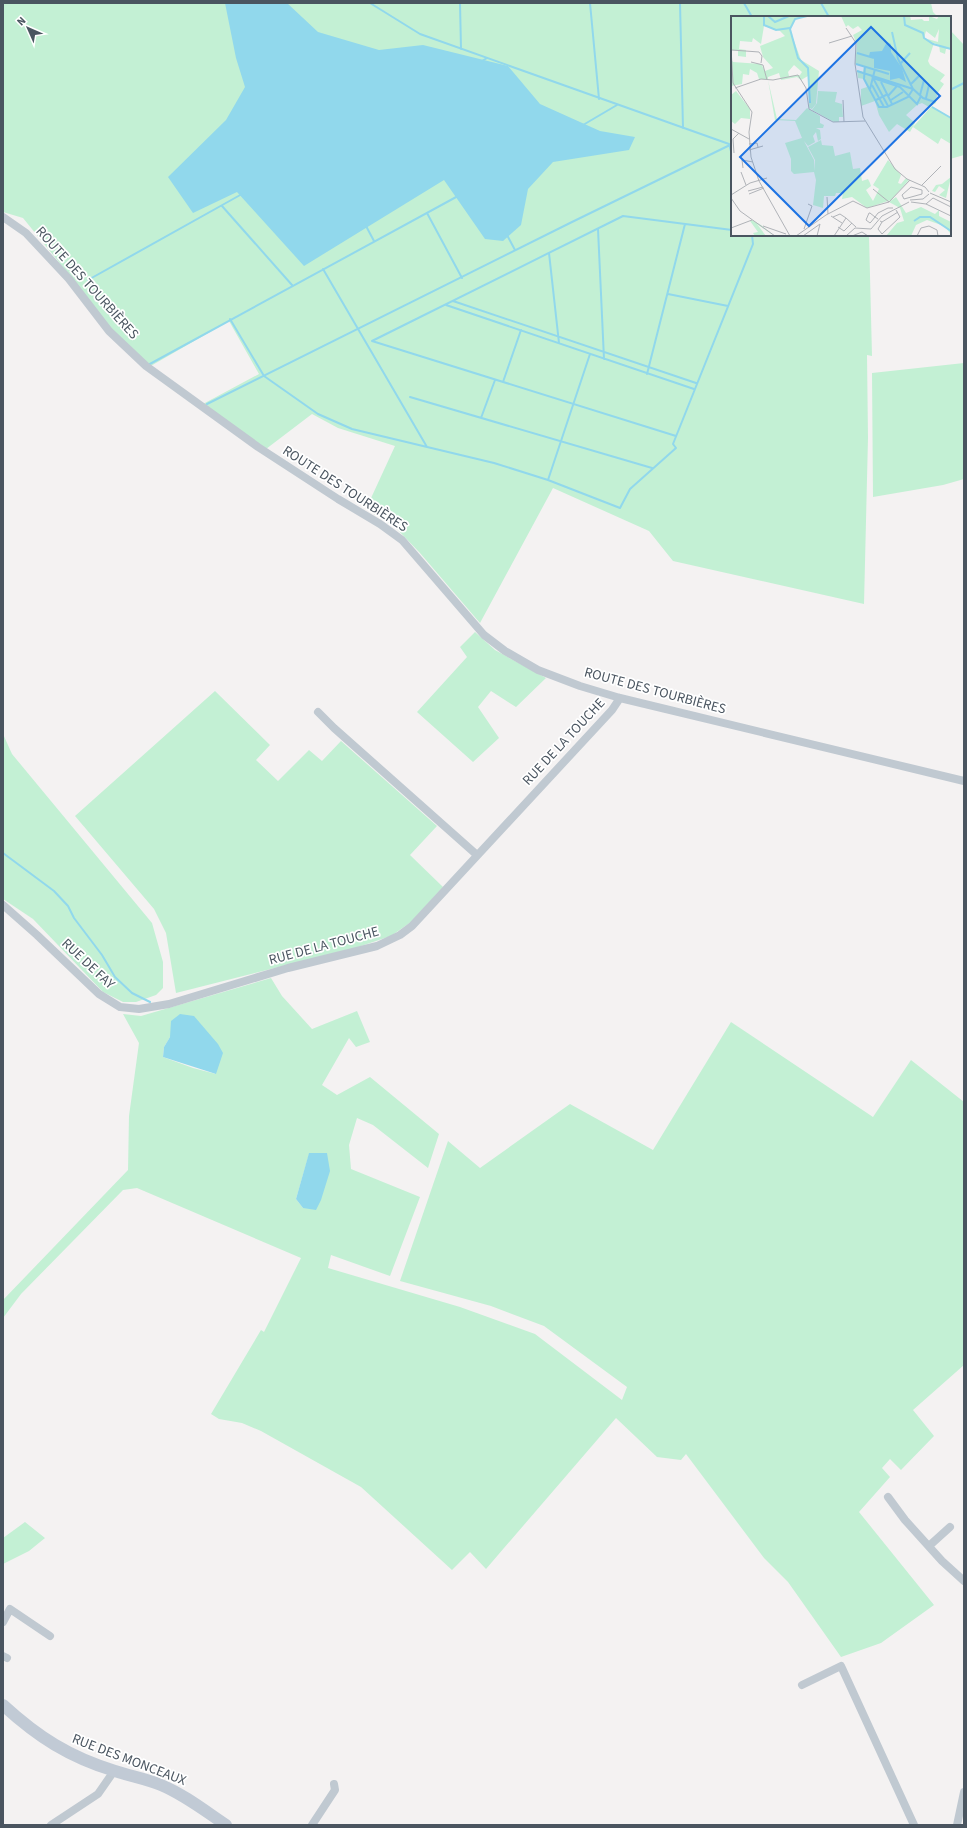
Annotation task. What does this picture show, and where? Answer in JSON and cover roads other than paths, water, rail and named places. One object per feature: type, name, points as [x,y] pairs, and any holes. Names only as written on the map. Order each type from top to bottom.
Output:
[{"type":"main road","name":"RUE DES MONCEAUX","points":[[3,1705],[30,1729],[57,1748],[114,1771],[160,1784],[176,1792],[226,1825]]},
{"type":"street","name":"ROUTE DES TOURBIÈRES","points":[[3,217],[26,233],[69,279],[109,331],[146,366],[258,447],[338,499],[380,524],[402,540],[490,639],[506,651],[538,670],[580,686],[620,698],[964,781]]},
{"type":"street","name":"RUE DE LA TOUCHE","points":[[169,1004],[288,968],[360,951],[388,942],[400,935],[412,926],[477,854],[612,710],[620,698]]},
{"type":"street","points":[[318,712],[334,728],[477,854]]},
{"type":"street","name":"RUE DE FAY","points":[[3,905],[42,939],[87,984],[106,1000],[120,1007],[130,1009],[169,1004]]},
{"type":"street","points":[[888,1497],[905,1520],[953,1572],[964,1581]]},
{"type":"street","points":[[929,1546],[950,1527]]},
{"type":"street","points":[[3,1622],[6,1607],[50,1636]]},
{"type":"street","points":[[802,1685],[841,1666],[914,1825]]},
{"type":"street","points":[[51,1825],[98,1794],[114,1771]]},
{"type":"street","points":[[312,1825],[335,1790],[334,1784]]},
{"type":"street","points":[[957,1825],[964,1792]]},
{"type":"water","points":[[225,3],[287,3],[318,32],[379,50],[423,45],[508,66],[540,104],[600,131],[635,137],[629,150],[553,162],[528,189],[521,225],[503,241],[485,239],[444,180],[304,266],[237,192],[193,213],[168,177],[226,120],[245,87],[236,58]]},
{"type":"water","points":[[180,1014],[194,1016],[218,1044],[223,1053],[216,1074],[163,1057],[164,1047],[170,1037],[171,1021]]},
{"type":"water","points":[[309,1153],[327,1153],[330,1171],[321,1200],[316,1210],[303,1208],[296,1199]]},
{"type":"waterway","points":[[370,3],[420,34],[729,144],[731,151]]},
{"type":"waterway","points":[[460,3],[461,49]]},
{"type":"waterway","points":[[590,3],[599,99]]},
{"type":"waterway","points":[[680,3],[683,128]]},
{"type":"waterway","points":[[744,3],[751,16]]},
{"type":"waterway","points":[[821,3],[828,16]]},
{"type":"waterway","points":[[482,61],[487,58]]},
{"type":"waterway","points":[[951,90],[964,83]]},
{"type":"waterway","points":[[583,125],[617,105]]},
{"type":"waterway","points":[[207,404],[731,144]]},
{"type":"waterway","points":[[88,280],[242,194]]},
{"type":"waterway","points":[[148,365],[458,196]]},
{"type":"waterway","points":[[222,206],[292,285]]},
{"type":"waterway","points":[[427,213],[462,278]]},
{"type":"waterway","points":[[676,436],[372,341],[623,216],[731,230]]},
{"type":"waterway","points":[[647,374],[685,224]]},
{"type":"waterway","points":[[366,226],[374,241]]},
{"type":"waterway","points":[[598,229],[604,359]]},
{"type":"waterway","points":[[507,235],[515,250]]},
{"type":"waterway","points":[[230,319],[264,376],[318,414],[352,429],[494,463],[548,480],[620,508],[630,489],[676,448],[673,444],[753,244],[752,236]]},
{"type":"waterway","points":[[549,253],[559,343]]},
{"type":"waterway","points":[[323,269],[427,447]]},
{"type":"waterway","points":[[668,294],[728,306]]},
{"type":"waterway","points":[[453,301],[696,383]]},
{"type":"waterway","points":[[446,305],[694,389]]},
{"type":"waterway","points":[[503,382],[521,330]]},
{"type":"waterway","points":[[548,480],[590,354]]},
{"type":"waterway","points":[[481,418],[495,380]]},
{"type":"waterway","points":[[410,397],[652,468]]},
{"type":"waterway","points":[[3,853],[54,891],[68,906],[74,918],[102,955],[115,977],[132,993],[150,1002]]}]
